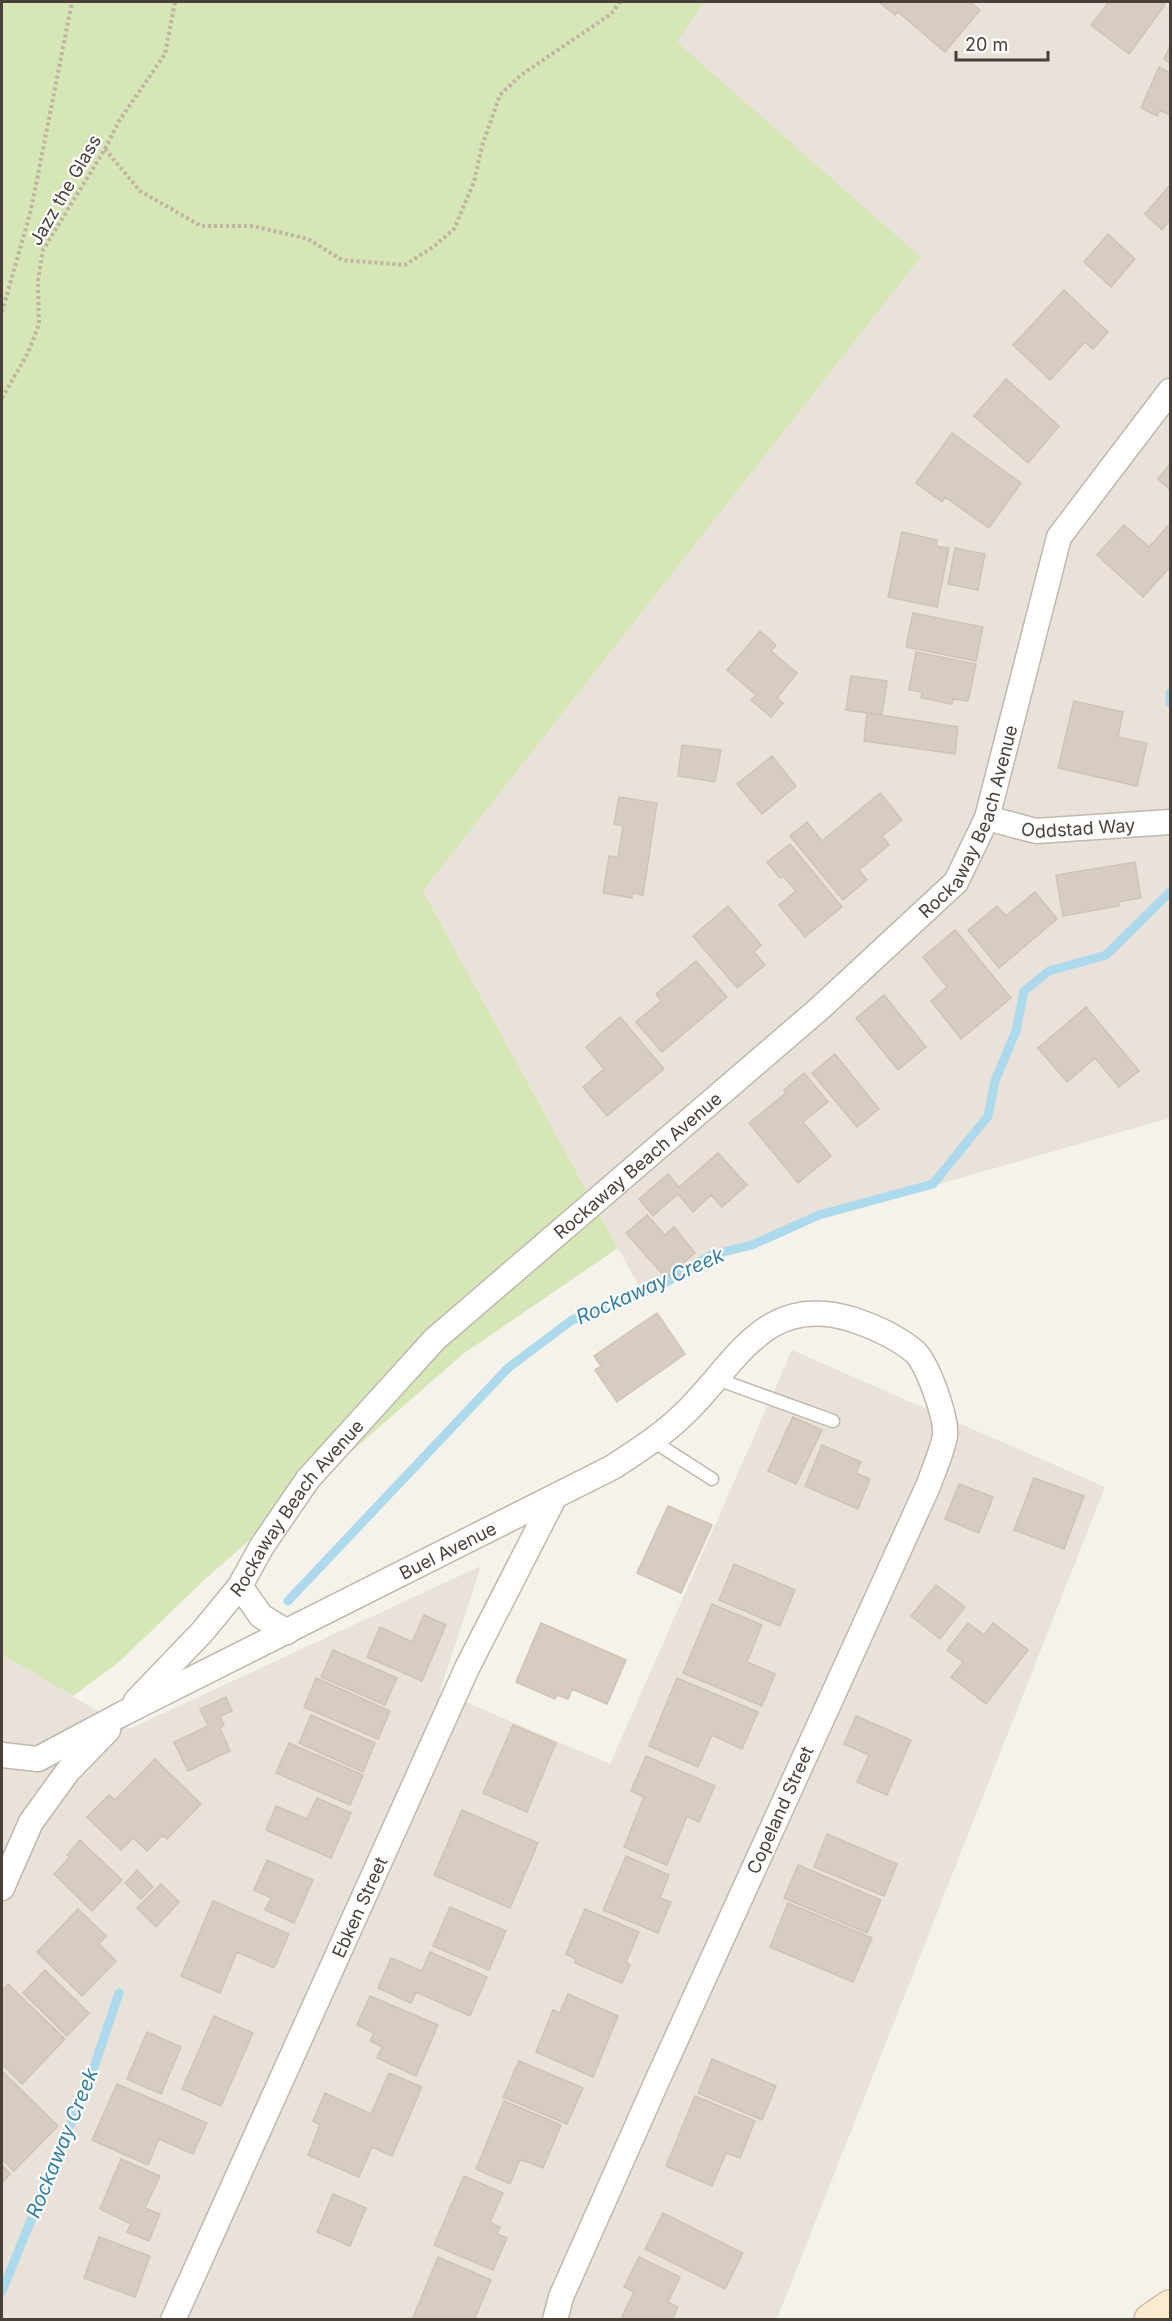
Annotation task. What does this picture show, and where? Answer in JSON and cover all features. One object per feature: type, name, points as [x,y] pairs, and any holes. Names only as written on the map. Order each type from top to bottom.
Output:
[{"type":"street","name":"Rockaway Beach Avenue","points":[[2,1888],[31,1822],[68,1771],[203,1631],[240,1586],[262,1546],[308,1479],[435,1339],[810,1017],[956,882],[987,818],[1059,537],[1170,391]]},
{"type":"street","name":"Oddstad Way","points":[[987,818],[1036,831],[1170,822]]},
{"type":"street","name":"Buel Avenue","points":[[2,1755],[38,1759],[124,1713],[613,1467],[653,1441],[686,1413],[745,1345],[768,1326],[799,1314],[833,1314],[866,1324]]},
{"type":"street","name":"Copeland Street","points":[[555,2319],[561,2296],[661,2071],[929,1484],[945,1435],[935,1387],[922,1359],[898,1338],[866,1324]]},
{"type":"street","name":"Ebken Street","points":[[173,2319],[467,1668],[554,1498]]},
{"type":"street","points":[[240,1586],[261,1616],[287,1632]]},
{"type":"street","points":[[1150,2319],[1170,2307]]},
{"type":"lane","points":[[717,1379],[833,1421]]},
{"type":"lane","points":[[653,1441],[712,1479]]},
{"type":"path","points":[[2,312],[31,210],[72,2]]},
{"type":"path","name":"Jazz the Glass","points":[[2,398],[28,353],[39,324],[38,281],[43,250],[105,149],[119,121],[165,54],[175,2]]},
{"type":"path","points":[[105,149],[140,191],[201,226],[254,226],[308,239],[342,260],[405,265],[433,248],[454,229],[474,182],[484,138],[500,95],[521,75],[611,15],[620,2]]},
{"type":"shaded area","points":[[704,2],[1170,2],[1170,1118],[765,1234],[645,1297],[423,891],[921,257],[676,42]]},
{"type":"shaded area","points":[[792,1350],[1105,1487],[777,2319],[2,2320],[2,1655],[129,1729],[481,1566],[440,1691],[610,1764]]},
{"type":"green space","points":[[2,2],[704,2],[677,42],[921,257],[423,891],[618,1248],[463,1354],[204,1580],[119,1662],[73,1696],[2,1655]]},
{"type":"building","points":[[879,2],[970,2],[980,10],[945,52],[898,12],[895,15]]},
{"type":"building","points":[[1109,2],[1161,2],[1165,5],[1129,54],[1091,25]]},
{"type":"building","points":[[1170,46],[1170,63],[1164,59]]},
{"type":"building","points":[[1159,67],[1170,73],[1170,115],[1160,110],[1157,116],[1141,108]]},
{"type":"building","points":[[1170,185],[1170,220],[1162,230],[1145,214]]},
{"type":"building","points":[[1108,234],[1135,259],[1111,287],[1084,262]]},
{"type":"building","points":[[1064,290],[1108,332],[1093,349],[1085,342],[1050,380],[1013,345]]},
{"type":"building","points":[[1006,379],[1059,426],[1028,463],[974,416]]},
{"type":"building","points":[[952,433],[1021,483],[989,528],[945,497],[942,502],[916,483]]},
{"type":"building","points":[[1170,464],[1170,490],[1158,479]]},
{"type":"building","points":[[1170,524],[1170,567],[1143,597],[1097,555],[1124,525],[1149,547]]},
{"type":"building","points":[[902,532],[937,540],[936,546],[949,548],[937,607],[888,597]]},
{"type":"building","points":[[955,548],[985,554],[978,590],[948,584]]},
{"type":"building","points":[[913,613],[983,627],[976,661],[906,647]]},
{"type":"building","points":[[760,631],[776,645],[771,651],[797,673],[777,698],[783,703],[771,717],[751,700],[756,695],[727,670]]},
{"type":"building","points":[[916,652],[976,664],[968,701],[953,699],[952,704],[921,698],[922,692],[909,690]]},
{"type":"building","points":[[851,676],[887,681],[882,715],[846,710]]},
{"type":"building","points":[[1074,701],[1123,712],[1118,737],[1147,743],[1137,786],[1058,768]]},
{"type":"building","points":[[867,713],[958,727],[955,754],[864,741]]},
{"type":"building","points":[[682,745],[721,750],[715,782],[678,776]]},
{"type":"building","points":[[772,756],[796,786],[762,814],[737,784]]},
{"type":"building","points":[[880,793],[902,820],[882,836],[889,845],[859,870],[867,880],[843,900],[790,836],[807,822],[822,841]]},
{"type":"building","points":[[619,797],[657,803],[643,895],[632,893],[632,898],[603,893],[609,856],[618,857],[623,826],[614,824]]},
{"type":"building","points":[[790,844],[842,907],[805,937],[779,905],[796,891],[783,876],[780,878],[767,862]]},
{"type":"building","points":[[1135,862],[1141,898],[1118,902],[1119,906],[1063,916],[1056,875]]},
{"type":"building","points":[[1035,892],[1057,919],[999,968],[968,930],[997,906],[1006,916]]},
{"type":"building","points":[[728,906],[761,945],[754,952],[765,965],[737,988],[693,936]]},
{"type":"building","points":[[955,930],[1011,998],[961,1039],[931,1001],[947,987],[923,957]]},
{"type":"building","points":[[696,961],[727,997],[662,1052],[636,1022],[661,1001],[656,994]]},
{"type":"building","points":[[884,995],[926,1047],[898,1070],[856,1018]]},
{"type":"building","points":[[1086,1007],[1139,1071],[1119,1087],[1095,1058],[1067,1082],[1038,1048]]},
{"type":"building","points":[[620,1017],[664,1069],[607,1116],[583,1087],[604,1069],[586,1047]]},
{"type":"building","points":[[835,1054],[879,1109],[857,1127],[812,1073]]},
{"type":"building","points":[[804,1073],[828,1102],[803,1122],[831,1156],[798,1183],[749,1123],[786,1093],[784,1090]]},
{"type":"building","points":[[718,1153],[747,1185],[722,1207],[711,1195],[693,1212],[678,1194],[653,1216],[639,1199],[668,1174],[679,1187]]},
{"type":"building","points":[[647,1215],[665,1235],[674,1227],[695,1253],[666,1278],[626,1233]]},
{"type":"building","points":[[657,1313],[685,1354],[617,1402],[595,1370],[601,1366],[594,1356]]},
{"type":"building","points":[[793,1417],[822,1430],[796,1484],[768,1471]]},
{"type":"building","points":[[822,1445],[861,1462],[856,1473],[870,1479],[858,1509],[805,1486]]},
{"type":"building","points":[[1034,1478],[1084,1496],[1064,1549],[1014,1530]]},
{"type":"building","points":[[959,1484],[993,1497],[979,1533],[945,1519]]},
{"type":"building","points":[[668,1506],[712,1525],[681,1593],[637,1573]]},
{"type":"building","points":[[734,1564],[795,1590],[780,1626],[719,1600]]},
{"type":"building","points":[[936,1585],[965,1607],[940,1639],[911,1616]]},
{"type":"building","points":[[712,1604],[762,1625],[747,1662],[775,1674],[762,1706],[683,1673]]},
{"type":"building","points":[[424,1615],[446,1625],[422,1681],[367,1657],[380,1627],[412,1642]]},
{"type":"building","points":[[541,1623],[626,1660],[607,1704],[572,1689],[568,1699],[557,1695],[555,1699],[516,1682]]},
{"type":"building","points":[[968,1623],[984,1635],[993,1623],[1028,1650],[986,1704],[951,1677],[963,1662],[947,1650]]},
{"type":"building","points":[[333,1650],[397,1678],[385,1705],[321,1677]]},
{"type":"building","points":[[316,1678],[390,1711],[378,1739],[304,1707]]},
{"type":"building","points":[[677,1678],[758,1712],[742,1749],[712,1735],[698,1767],[649,1746]]},
{"type":"building","points":[[226,1697],[232,1711],[220,1716],[224,1725],[220,1728],[230,1751],[188,1771],[174,1742],[208,1726],[200,1709]]},
{"type":"building","points":[[311,1715],[375,1743],[363,1772],[299,1743]]},
{"type":"building","points":[[856,1716],[911,1740],[887,1795],[857,1782],[869,1755],[844,1744]]},
{"type":"building","points":[[513,1725],[556,1743],[527,1812],[483,1793]]},
{"type":"building","points":[[289,1743],[363,1775],[350,1805],[276,1773]]},
{"type":"building","points":[[646,1756],[715,1786],[699,1822],[687,1816],[667,1865],[624,1847],[644,1797],[631,1791]]},
{"type":"building","points":[[155,1759],[201,1804],[167,1839],[163,1835],[147,1851],[133,1838],[121,1850],[87,1817],[109,1795],[115,1800]]},
{"type":"building","points":[[317,1798],[351,1813],[331,1858],[266,1830],[276,1806],[307,1819]]},
{"type":"building","points":[[462,1810],[538,1843],[510,1908],[434,1875]]},
{"type":"building","points":[[827,1834],[897,1864],[884,1896],[814,1867]]},
{"type":"building","points":[[80,1840],[122,1880],[92,1911],[54,1874],[70,1857],[67,1855]]},
{"type":"building","points":[[626,1856],[669,1875],[660,1898],[671,1902],[658,1933],[603,1910]]},
{"type":"building","points":[[267,1860],[313,1880],[294,1923],[265,1910],[271,1898],[254,1890]]},
{"type":"building","points":[[798,1865],[881,1900],[867,1933],[784,1898]]},
{"type":"building","points":[[137,1870],[153,1887],[141,1899],[125,1883]]},
{"type":"building","points":[[161,1884],[179,1902],[156,1927],[137,1908]]},
{"type":"building","points":[[213,1901],[289,1934],[274,1968],[237,1952],[220,1993],[181,1976]]},
{"type":"building","points":[[788,1903],[872,1938],[853,1982],[770,1947]]},
{"type":"building","points":[[450,1907],[506,1931],[489,1970],[433,1946]]},
{"type":"building","points":[[78,1909],[106,1936],[99,1944],[116,1961],[82,1996],[37,1952]]},
{"type":"building","points":[[585,1909],[639,1932],[626,1962],[630,1965],[622,1983],[575,1963],[576,1959],[566,1954]]},
{"type":"building","points":[[430,1952],[487,1977],[470,2016],[416,1992],[411,2003],[378,1988],[391,1958],[422,1971]]},
{"type":"building","points":[[45,1970],[89,2013],[67,2036],[23,1993]]},
{"type":"building","points":[[8,1984],[65,2039],[22,2084],[2,2064],[2,1991]]},
{"type":"building","points":[[568,1994],[618,2016],[593,2077],[536,2052],[553,2010],[560,2013]]},
{"type":"building","points":[[370,1996],[438,2025],[416,2076],[377,2058],[382,2047],[370,2041],[374,2033],[357,2025]]},
{"type":"building","points":[[214,2016],[253,2033],[221,2106],[182,2089]]},
{"type":"building","points":[[147,2032],[181,2047],[161,2094],[127,2079]]},
{"type":"building","points":[[712,2059],[776,2086],[762,2120],[698,2093]]},
{"type":"building","points":[[519,2061],[583,2088],[567,2124],[503,2097]]},
{"type":"building","points":[[2,2071],[58,2126],[14,2171],[2,2159]]},
{"type":"building","points":[[389,2073],[422,2087],[392,2156],[372,2147],[359,2177],[308,2155],[320,2125],[313,2121],[325,2093],[371,2114]]},
{"type":"building","points":[[117,2084],[207,2123],[193,2154],[159,2139],[148,2165],[92,2140]]},
{"type":"building","points":[[695,2096],[755,2121],[740,2158],[726,2153],[712,2186],[666,2166]]},
{"type":"building","points":[[504,2101],[561,2125],[543,2168],[520,2159],[510,2184],[476,2169]]},
{"type":"building","points":[[121,2159],[160,2176],[145,2208],[160,2214],[149,2241],[127,2232],[131,2224],[100,2209]]},
{"type":"building","points":[[2,2165],[10,2174],[2,2183]]},
{"type":"building","points":[[464,2176],[503,2193],[490,2222],[500,2227],[497,2234],[507,2238],[493,2270],[434,2245]]},
{"type":"building","points":[[333,2194],[366,2208],[350,2246],[317,2232]]},
{"type":"building","points":[[663,2213],[743,2253],[725,2289],[645,2249]]},
{"type":"building","points":[[99,2237],[150,2256],[135,2297],[84,2278]]},
{"type":"building","points":[[438,2257],[491,2280],[474,2320],[412,2320]]},
{"type":"building","points":[[639,2257],[680,2277],[668,2302],[678,2307],[672,2320],[626,2320],[622,2316],[634,2292],[624,2287]]},
{"type":"waterway","name":"Rockaway Creek","points":[[1170,693],[1170,703]]},
{"type":"waterway","name":"Rockaway Creek","points":[[288,1601],[508,1368],[572,1320],[662,1285],[711,1255],[752,1245],[819,1215],[933,1184],[988,1116],[995,1081],[1016,1031],[1024,991],[1049,971],[1106,955],[1170,892]]},
{"type":"waterway","name":"Rockaway Creek","points":[[2,2291],[95,2064],[119,1993]]}]
